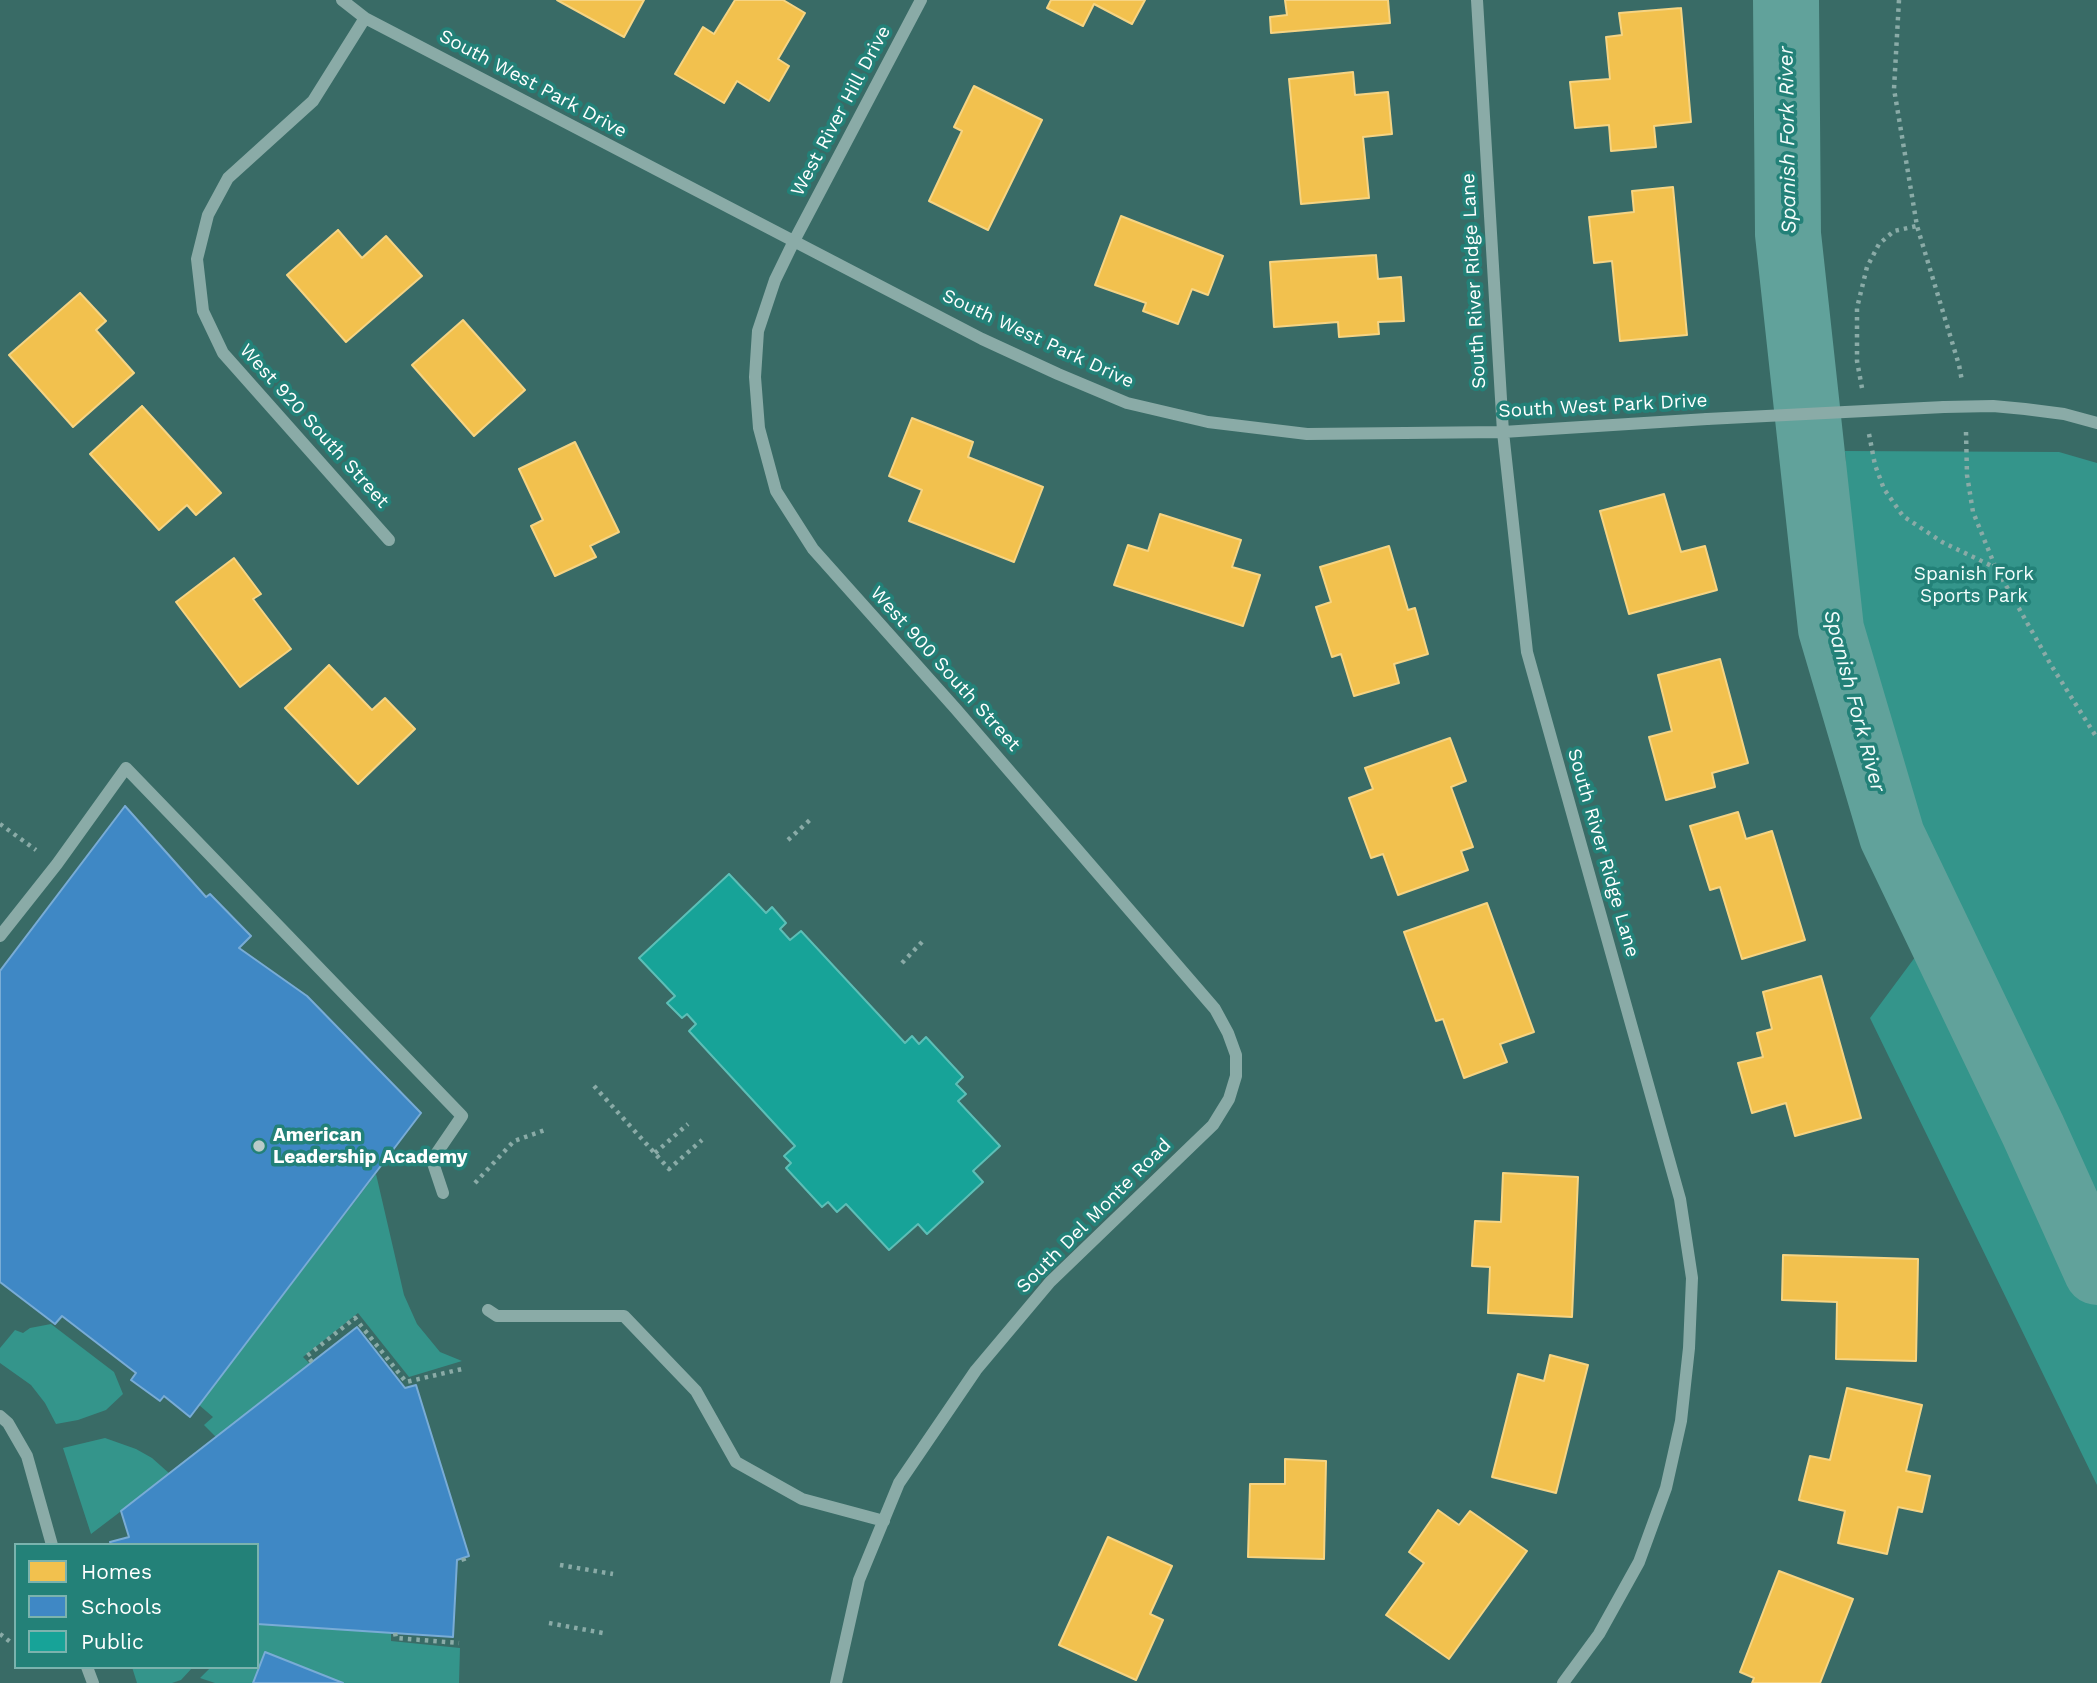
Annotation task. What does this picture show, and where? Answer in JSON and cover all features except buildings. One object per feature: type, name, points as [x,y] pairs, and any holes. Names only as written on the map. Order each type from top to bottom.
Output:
[{"type":"street","points":[[342,0],[365,18]]},
{"type":"street","name":"West River Hill Drive","points":[[794,241],[921,0]]},
{"type":"street","name":"South River Ridge Lane","points":[[1476,0],[1503,432],[1527,652],[1680,1199],[1692,1278],[1689,1348],[1681,1421],[1666,1488],[1639,1562],[1599,1634],[1563,1683]]},
{"type":"street","name":"South West Park Drive","points":[[365,18],[982,339],[1127,403],[1209,422],[1307,434],[1503,432],[1707,419],[1993,406],[2064,414],[2097,423]]},
{"type":"street","name":"West 920 South Street","points":[[365,18],[313,101],[228,178],[208,215],[197,259],[203,311],[223,353],[389,540]]},
{"type":"street","name":"West 900 South Street","points":[[794,241],[775,280],[758,331],[755,377],[759,428],[776,491],[813,549],[964,719],[1214,1009],[1228,1033],[1236,1055],[1237,1076]]},
{"type":"street","points":[[0,936],[57,864],[126,768],[462,1116],[432,1160],[443,1193]]},
{"type":"street","name":"South Del Monte Road","points":[[836,1683],[859,1580],[899,1483],[976,1370],[1050,1282],[1213,1125],[1229,1099],[1237,1076]]},
{"type":"street","points":[[488,1310],[497,1316],[624,1316],[696,1391],[736,1462],[802,1499],[884,1521]]},
{"type":"street","points":[[0,1416],[8,1423],[27,1456],[51,1543]]},
{"type":"path","points":[[1899,0],[1894,89],[1917,226],[1959,365]]},
{"type":"path","points":[[1966,447],[1973,512],[1995,566],[2051,665],[2097,738]]},
{"type":"path","points":[[788,840],[811,819]]},
{"type":"path","points":[[0,824],[57,864]]},
{"type":"path","points":[[902,963],[922,942]]},
{"type":"path","points":[[594,1086],[669,1169],[702,1140]]},
{"type":"path","points":[[655,1153],[688,1124]]},
{"type":"path","points":[[475,1183],[514,1141],[545,1129]]},
{"type":"path","points":[[312,1362],[307,1356],[355,1318],[406,1382],[463,1369]]},
{"type":"path","points":[[560,1565],[613,1574]]},
{"type":"path","points":[[549,1623],[603,1633]]},
{"type":"path","points":[[396,1633],[396,1638],[459,1643]]},
{"type":"path","points":[[0,1634],[13,1644]]},
{"type":"green space","name":"Spanish Fork Sports Park","points":[[1845,451],[2059,452],[2097,463],[2097,1485],[1870,1018],[1927,941],[1886,870],[1833,464],[1846,463]]},
{"type":"green space","points":[[376,1174],[404,1295],[417,1324],[440,1352],[462,1361],[409,1377],[358,1313],[303,1357],[310,1364],[216,1437],[204,1425],[213,1417],[199,1405]]},
{"type":"green space","points":[[51,1324],[114,1372],[123,1394],[106,1410],[56,1424],[31,1385],[0,1363],[0,1348],[15,1330],[23,1333],[30,1328]]},
{"type":"green space","points":[[105,1438],[136,1449],[152,1458],[170,1474],[91,1534],[63,1448]]},
{"type":"green space","points":[[259,1624],[391,1633],[391,1641],[460,1648],[459,1683],[343,1683],[266,1652],[259,1669]]},
{"type":"green space","points":[[133,1669],[191,1669],[181,1680],[172,1683],[137,1683]]},
{"type":"green space","points":[[209,1669],[259,1669],[253,1683],[215,1683],[200,1678]]},
{"type":"waterway","name":"Spanish Fork River","points":[[1786,0],[1788,234],[1831,629],[1892,836],[2033,1130],[2097,1272]]},
{"type":"place","name":"American Leadership Academy","points":[[259,1146]]}]
